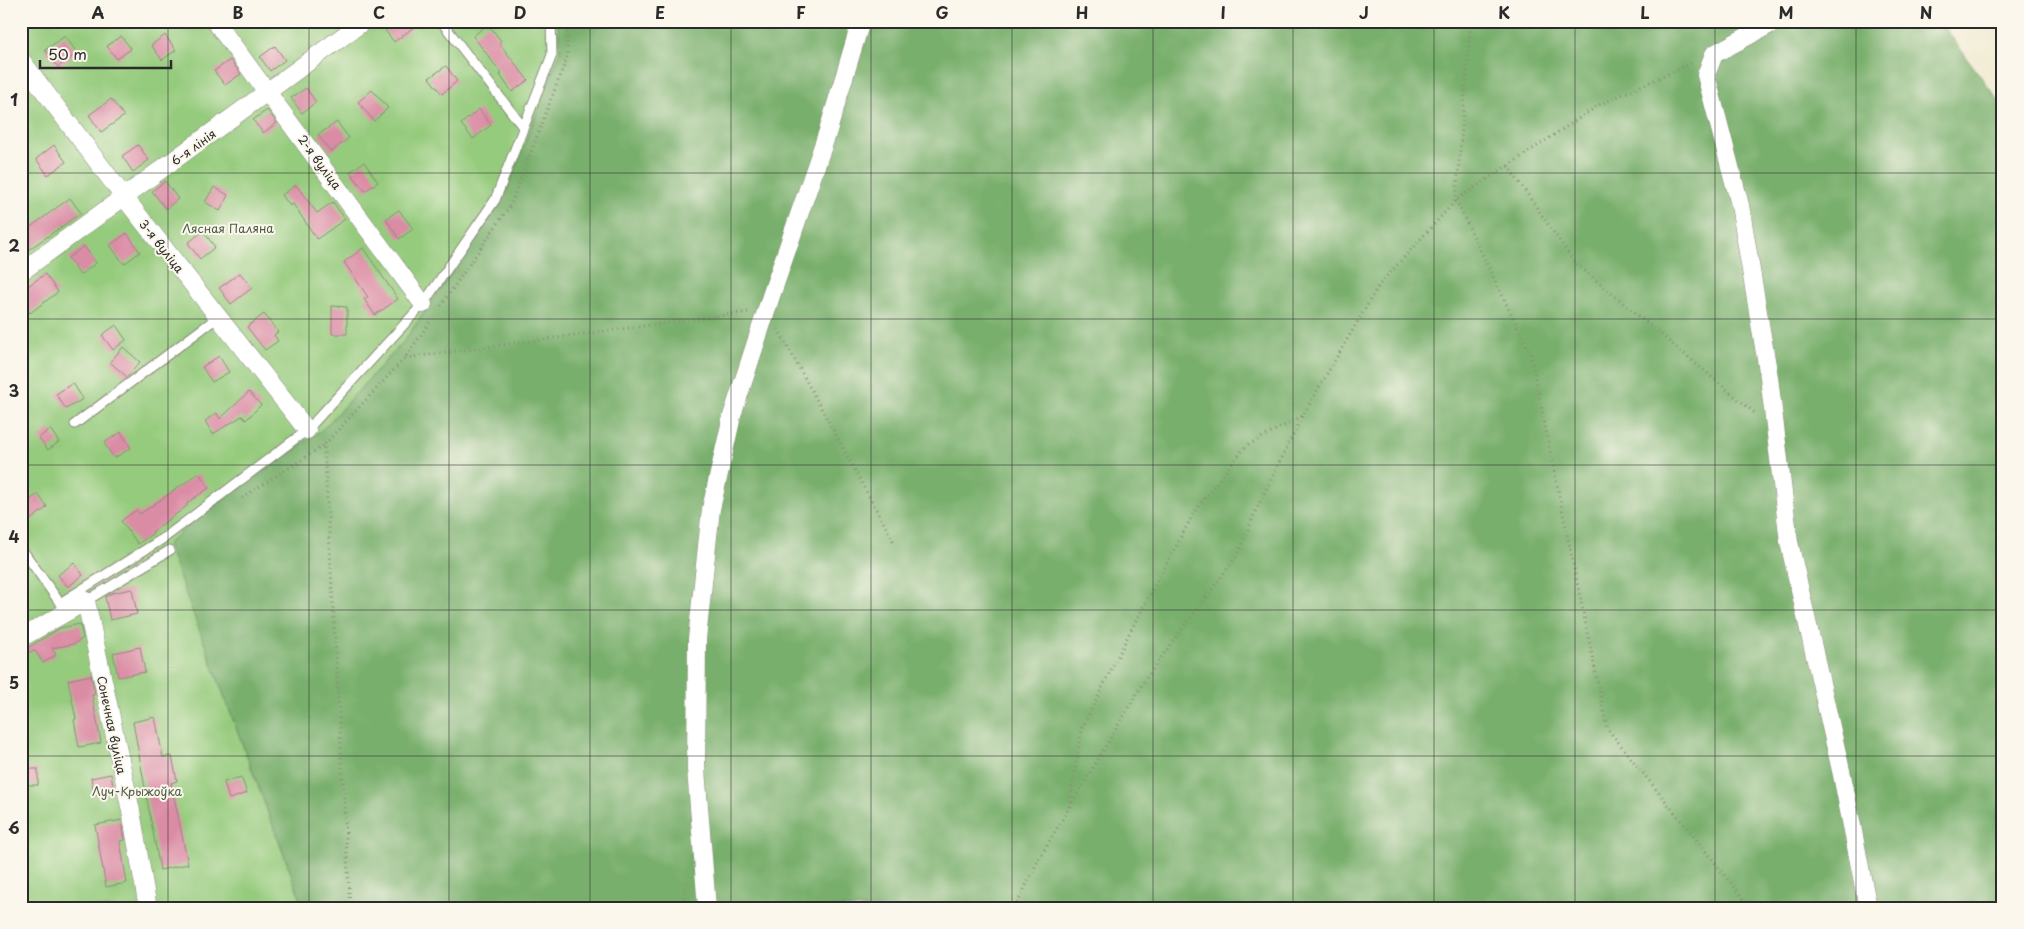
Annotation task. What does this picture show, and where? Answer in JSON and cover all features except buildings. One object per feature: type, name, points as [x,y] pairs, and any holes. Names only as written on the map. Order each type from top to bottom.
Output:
[{"type":"street","name":"2-я вуліца","points":[[215,21],[423,304]]},
{"type":"street","name":"6-я лінія","points":[[21,272],[364,21]]},
{"type":"street","points":[[707,908],[696,769],[697,639],[710,509],[732,416],[761,310],[827,134],[861,21]]},
{"type":"street","points":[[1776,21],[1714,54],[1706,75],[1740,205],[1770,377],[1789,542],[1842,775],[1868,908]]},
{"type":"street","name":"3-я вуліца","points":[[21,60],[124,197],[307,430]]},
{"type":"street","points":[[21,638],[86,601]]},
{"type":"street","name":"Сонечная вуліца","points":[[86,601],[131,811],[148,908]]},
{"type":"lane","points":[[441,21],[523,127]]},
{"type":"lane","points":[[21,548],[60,603],[164,538],[307,430],[423,304],[495,200],[552,55],[550,21]]},
{"type":"lane","points":[[75,424],[218,317]]},
{"type":"lane","points":[[86,601],[170,550]]},
{"type":"path","points":[[1471,21],[1456,200],[1530,353],[1607,728],[1751,908]]},
{"type":"path","points":[[1014,908],[1040,857],[1146,678],[1238,554],[1256,510],[1303,415],[1379,285],[1456,200],[1599,105],[1714,54]]},
{"type":"path","points":[[1508,166],[1574,262],[1776,431]]},
{"type":"path","points":[[240,499],[324,445],[405,358],[761,310],[895,544]]},
{"type":"path","points":[[1069,809],[1082,728],[1132,628],[1196,509],[1246,446],[1303,415]]},
{"type":"path","points":[[324,445],[350,908]]},
{"type":"green space","name":"Лясная Паляна","points":[[21,21],[558,21],[560,53],[503,199],[405,340],[323,429],[195,520],[170,550],[304,908],[21,908]]},
{"type":"green space","points":[[558,21],[1940,21],[2003,107],[2003,908],[304,908],[167,544],[195,520],[323,429],[405,340],[503,199],[560,53]]},
{"type":"park label","name":"Луч-Крыжоўка","points":[[137,791]]}]
